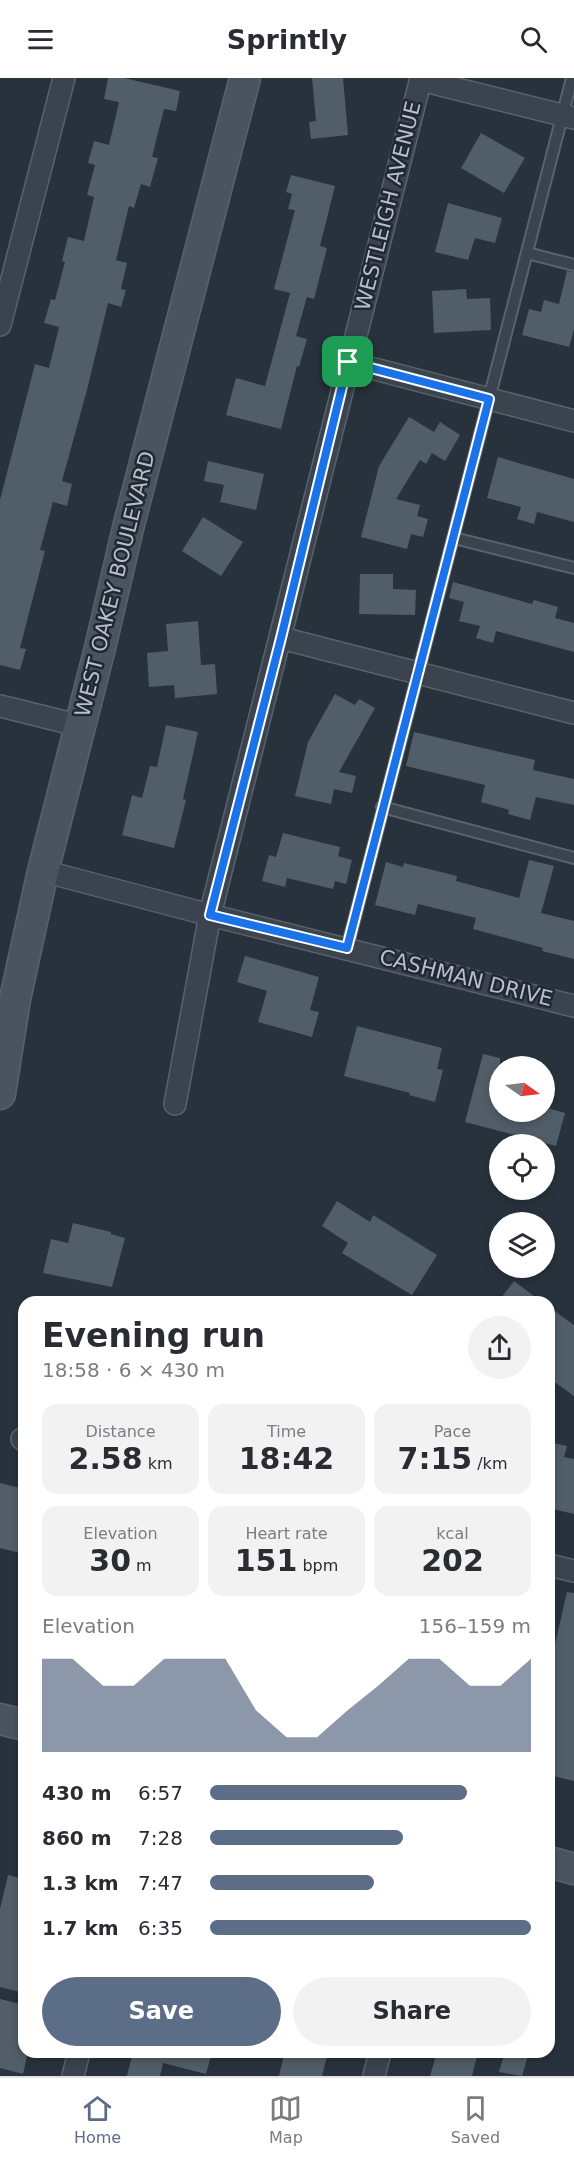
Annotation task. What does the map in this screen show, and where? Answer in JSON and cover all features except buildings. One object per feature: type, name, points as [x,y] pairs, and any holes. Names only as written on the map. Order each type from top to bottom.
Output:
[{"type":"main road","name":"WEST OAKEY BOULEVARD","points":[[0,1094],[15,999],[43,871],[81,726],[128,528],[245,78]]},
{"type":"main road","points":[[0,1719],[18,1724]]},
{"type":"main road","points":[[555,1864],[574,1869]]},
{"type":"street","points":[[0,325],[64,78]]},
{"type":"street","points":[[421,79],[568,117]]},
{"type":"street","name":"WESTLEIGH AVENUE","points":[[176,1104],[210,915],[421,79]]},
{"type":"street","points":[[348,362],[574,421]]},
{"type":"street","points":[[281,638],[574,713]]},
{"type":"street","points":[[0,706],[81,726]]},
{"type":"street","name":"CASHMAN DRIVE","points":[[43,871],[574,1006]]},
{"type":"street","points":[[555,1566],[574,1571]]},
{"type":"street","points":[[73,2076],[78,2058]]},
{"type":"street","points":[[374,2076],[378,2058]]},
{"type":"lane","points":[[347,948],[416,673],[454,538],[527,253],[568,117],[572,78]]},
{"type":"lane","points":[[527,253],[574,265]]},
{"type":"lane","points":[[454,538],[574,568]]},
{"type":"lane","points":[[382,807],[574,858]]},
{"type":"route","points":[[348,362],[489,399],[454,538],[416,673],[347,948],[210,915],[281,638],[348,362]]}]
